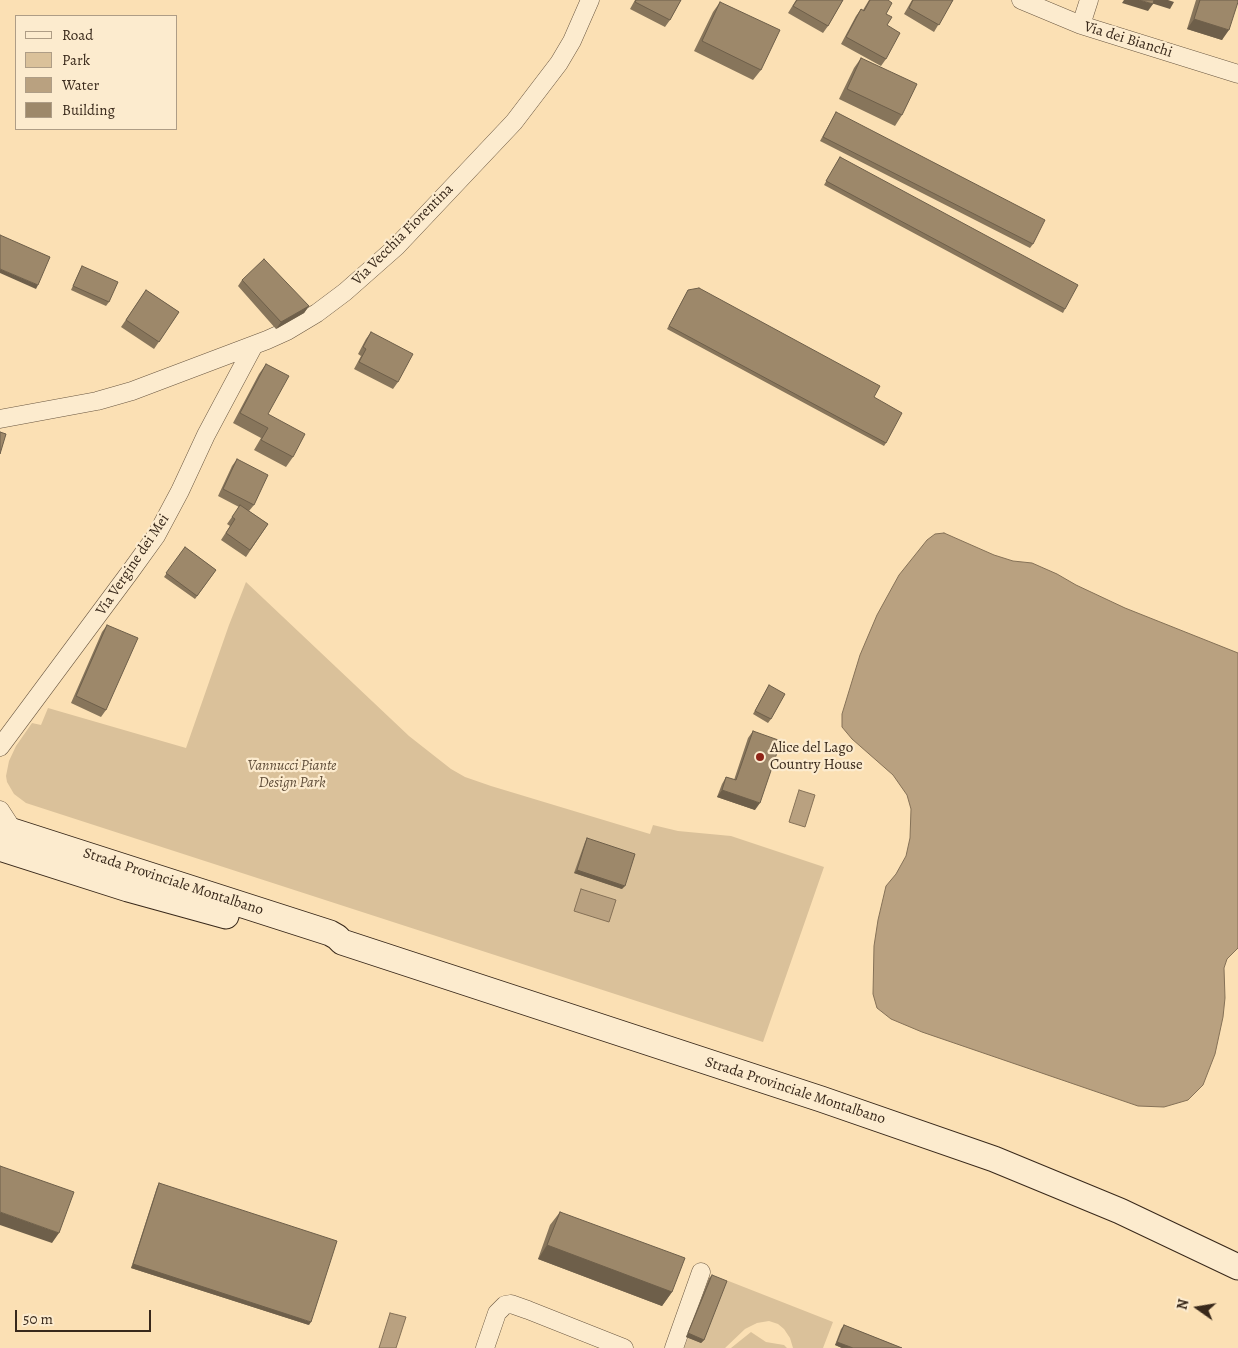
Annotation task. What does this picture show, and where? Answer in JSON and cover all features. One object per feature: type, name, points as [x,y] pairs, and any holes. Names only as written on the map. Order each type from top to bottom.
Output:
[{"type":"main road","name":"Strada Provinciale Montalbano","points":[[3,829],[330,933],[342,942],[821,1099],[994,1159],[1120,1211],[1238,1267]]},
{"type":"street","name":"Via Vecchia Fiorentina","points":[[0,419],[112,397],[278,336],[317,312],[367,274],[514,122],[559,63],[572,41],[590,0]]},
{"type":"street","name":"Via dei Bianchi","points":[[1021,0],[1081,25],[1238,74]]},
{"type":"street","points":[[1081,25],[1090,0]]},
{"type":"street","name":"Via Vergine dei Mei","points":[[0,747],[156,536],[180,491],[206,434],[254,345]]},
{"type":"street","name":"Via Vergine dei Mei","points":[[0,732],[38,696]]},
{"type":"street","points":[[674,1348],[701,1272]]},
{"type":"street","points":[[485,1348],[497,1313],[505,1305],[511,1304],[624,1348]]},
{"type":"green space","name":"Vannucci Piante Design Park","points":[[246,582],[409,736],[451,769],[465,777],[650,834],[653,825],[678,831],[731,836],[824,867],[763,1042],[26,803],[14,794],[7,782],[6,776],[9,761],[16,746],[32,723],[41,725],[48,708],[186,748]]},
{"type":"green space","points":[[726,1280],[833,1322],[823,1348],[793,1348],[790,1338],[784,1329],[778,1324],[769,1321],[757,1323],[745,1329],[725,1348],[684,1348],[688,1338],[701,1343]]},
{"type":"green space","points":[[751,1332],[766,1342],[784,1345],[787,1348],[731,1348]]},
{"type":"water","points":[[944,533],[994,555],[1013,561],[1032,563],[1125,608],[1238,653],[1238,948],[1227,959],[1224,968],[1225,998],[1215,1054],[1203,1085],[1188,1100],[1164,1107],[1138,1106],[922,1032],[891,1019],[877,1008],[873,994],[874,946],[878,920],[886,886],[896,874],[906,856],[910,838],[911,809],[907,795],[893,775],[852,739],[842,727],[842,714],[860,655],[877,615],[899,575],[927,540],[935,534]]},
{"type":"water","points":[[799,790],[815,795],[805,827],[789,822]]},
{"type":"water","points":[[581,889],[616,900],[609,922],[574,911]]},
{"type":"water","points":[[390,1313],[406,1317],[396,1348],[379,1348]]},
{"type":"building","points":[[636,0],[681,0],[670,20],[635,2]]},
{"type":"building","points":[[797,0],[843,0],[828,26],[793,6]]},
{"type":"building","points":[[870,0],[888,0],[892,3],[886,14],[892,17],[887,25],[900,33],[886,59],[846,37],[861,9],[864,11]]},
{"type":"building","points":[[913,0],[953,0],[939,25],[909,8]]},
{"type":"building","points":[[1139,0],[1154,0],[1153,4]]},
{"type":"building","points":[[1200,0],[1238,0],[1229,30],[1194,19]]},
{"type":"building","points":[[720,2],[780,30],[761,70],[702,41]]},
{"type":"building","points":[[861,58],[917,84],[902,115],[847,89]]},
{"type":"building","points":[[836,112],[1045,220],[1033,244],[823,137]]},
{"type":"building","points":[[840,157],[1078,285],[1065,309],[826,181]]},
{"type":"building","points":[[0,235],[50,257],[38,285],[0,269]]},
{"type":"building","points":[[264,259],[309,306],[281,322],[242,280]]},
{"type":"building","points":[[82,266],[118,282],[109,302],[73,286]]},
{"type":"building","points":[[699,288],[880,386],[874,397],[902,413],[886,443],[669,326],[688,290]]},
{"type":"building","points":[[146,290],[179,312],[159,342],[126,320]]},
{"type":"building","points":[[371,332],[413,354],[398,382],[359,362],[366,349],[363,347]]},
{"type":"building","points":[[266,364],[289,376],[268,414],[305,434],[293,457],[261,440],[268,428],[240,413]]},
{"type":"building","points":[[0,432],[6,434],[0,454]]},
{"type":"building","points":[[237,459],[268,475],[254,505],[223,489]]},
{"type":"building","points":[[240,505],[268,524],[250,550],[226,533],[235,519],[232,517]]},
{"type":"building","points":[[185,547],[216,570],[197,596],[166,573]]},
{"type":"building","points":[[107,625],[138,638],[106,710],[76,696]]},
{"type":"building","points":[[769,685],[785,694],[771,719],[755,711]]},
{"type":"building","points":[[753,731],[781,741],[760,803],[722,790],[726,777],[736,780]]},
{"type":"building","points":[[587,838],[635,854],[625,886],[577,870]]},
{"type":"building","points":[[0,1166],[74,1192],[59,1233],[0,1212]]},
{"type":"building","points":[[159,1183],[337,1241],[311,1322],[133,1264]]},
{"type":"building","points":[[560,1212],[685,1258],[672,1292],[547,1245]]},
{"type":"building","points":[[712,1275],[727,1281],[704,1340],[688,1333]]},
{"type":"building","points":[[844,1325],[902,1348],[853,1348],[837,1342]]},
{"type":"place","name":"Alice del Lago Country House","points":[[760,757]]}]
